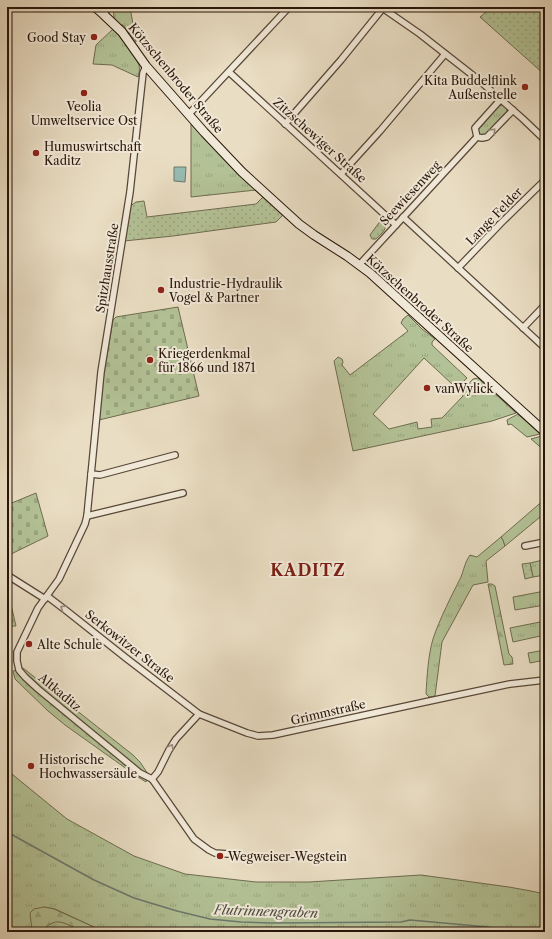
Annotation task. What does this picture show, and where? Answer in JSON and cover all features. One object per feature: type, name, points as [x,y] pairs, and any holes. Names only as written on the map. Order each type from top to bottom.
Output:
[{"type":"street","name":"Kötzschenbroder Straße","points":[[95,7],[122,32],[146,66],[204,132],[242,172],[299,224],[360,264],[545,432]]},
{"type":"street","points":[[104,14],[109,7]]},
{"type":"street","points":[[189,114],[289,7]]},
{"type":"street","points":[[285,124],[341,60],[382,8],[420,34],[480,81],[545,140]]},
{"type":"street","points":[[341,174],[380,131],[445,54]]},
{"type":"street","name":"Spitzhausstraße","points":[[46,598],[64,569],[85,524],[87,516],[101,372],[130,194],[143,73],[146,66]]},
{"type":"street","name":"Zitzschewiger Straße","points":[[229,72],[396,225]]},
{"type":"street","name":"Seewiesenweg","points":[[477,137],[475,128],[501,99]]},
{"type":"street","name":"Seewiesenweg","points":[[477,137],[487,138],[513,110]]},
{"type":"street","name":"Seewiesenweg","points":[[360,264],[477,137]]},
{"type":"street","name":"Lange Felder","points":[[458,268],[545,180]]},
{"type":"street","points":[[403,217],[545,348]]},
{"type":"street","points":[[523,328],[545,305]]},
{"type":"street","points":[[92,474],[100,475],[175,455]]},
{"type":"street","points":[[87,516],[183,493]]},
{"type":"street","points":[[524,546],[545,542]]},
{"type":"street","name":"Serkowitzer Straße","points":[[7,574],[68,612],[199,714]]},
{"type":"street","name":"Altkaditz","points":[[46,598],[38,608],[17,652],[19,670],[38,689],[140,773],[152,778]]},
{"type":"street","name":"Grimmstraße","points":[[199,714],[247,734],[258,736],[273,735],[510,684],[545,680]]},
{"type":"street","points":[[199,714],[176,739],[158,772],[152,778],[194,839],[215,853],[228,854]]},
{"type":"green space","points":[[115,7],[130,7],[136,42],[123,25],[120,25],[116,21],[114,15]]},
{"type":"green space","points":[[492,7],[545,7],[545,75],[480,17]]},
{"type":"green space","points":[[113,29],[128,46],[137,61],[139,65],[138,77],[112,65],[93,64],[96,45]]},
{"type":"green space","points":[[503,105],[508,113],[488,134],[480,136],[477,129],[498,106]]},
{"type":"green space","points":[[191,124],[225,160],[256,190],[191,197]]},
{"type":"green space","points":[[263,197],[283,215],[276,222],[124,241],[129,207],[136,202],[144,201],[147,217],[256,204]]},
{"type":"green space","points":[[383,219],[386,220],[385,229],[376,239],[372,239],[370,235]]},
{"type":"green space","points":[[178,307],[199,396],[99,420],[104,373],[113,320],[116,317]]},
{"type":"green space","points":[[408,315],[435,339],[432,342],[432,345],[467,378],[459,386],[456,386],[424,358],[373,414],[389,429],[417,422],[418,429],[432,427],[431,419],[442,418],[463,396],[463,390],[473,379],[478,378],[516,413],[492,421],[353,451],[334,361],[338,357],[342,359],[342,365],[350,375],[408,331],[401,323]]},
{"type":"green space","points":[[518,414],[540,434],[527,437],[511,424],[508,425],[507,420]]},
{"type":"green space","points":[[542,436],[545,438],[545,451],[531,439]]},
{"type":"green space","points":[[36,493],[48,536],[7,556],[7,505]]},
{"type":"green space","points":[[545,499],[545,513],[505,546],[501,537]]},
{"type":"green space","points":[[501,537],[505,546],[486,561],[488,582],[473,585],[442,642],[435,696],[429,697],[426,694],[431,646],[442,615],[470,555],[477,557]]},
{"type":"green space","points":[[543,560],[545,575],[533,577],[530,563]]},
{"type":"green space","points":[[530,563],[533,577],[525,579],[522,564]]},
{"type":"green space","points":[[488,584],[495,586],[509,654],[512,657],[513,664],[504,665]]},
{"type":"green space","points":[[545,591],[545,605],[515,610],[513,597]]},
{"type":"green space","points":[[7,597],[12,609],[16,626],[7,626]]},
{"type":"green space","points":[[545,621],[545,635],[513,642],[510,628]]},
{"type":"green space","points":[[545,650],[545,660],[530,663],[528,653]]},
{"type":"green space","points":[[23,668],[133,755],[148,774],[146,782],[65,725],[48,711],[15,679],[13,671]]},
{"type":"green space","points":[[7,770],[67,819],[134,856],[185,874],[256,882],[309,882],[421,875],[509,887],[545,894],[545,932],[105,932],[55,909],[44,907],[32,930],[33,932],[7,932]]},
{"type":"green space","points":[[44,907],[54,909],[105,932],[86,932],[58,922],[47,926],[41,932],[33,932],[30,913],[34,909]]},
{"type":"green space","points":[[59,921],[87,932],[41,932],[51,922]]},
{"type":"water","points":[[174,167],[186,167],[185,182],[174,181]]},
{"type":"waterway","name":"Flutrinnengraben","points":[[7,832],[94,880],[134,898],[210,919],[273,923],[401,922],[410,920],[488,927],[520,932]]},
{"type":"place","name":"Good Stay","points":[[94,37]]},
{"type":"place","name":"Kita Buddelflink Außenstelle","points":[[525,87]]},
{"type":"place","name":"Veolia Umweltservice Ost","points":[[84,93]]},
{"type":"place","name":"Humuswirtschaft Kaditz","points":[[36,153]]},
{"type":"place","name":"Industrie-Hydraulik Vogel & Partner","points":[[161,290]]},
{"type":"place","name":"Kriegerdenkmal für 1866 und 1871","points":[[150,360]]},
{"type":"place","name":"vanWylick","points":[[427,388]]},
{"type":"place","name":"Alte Schule","points":[[29,644]]},
{"type":"place","name":"Historische Hochwassersäule","points":[[31,766]]},
{"type":"place","name":"Wegweiser-Wegstein","points":[[220,856]]},
{"type":"district","name":"KADITZ","points":[[308,570]]}]
